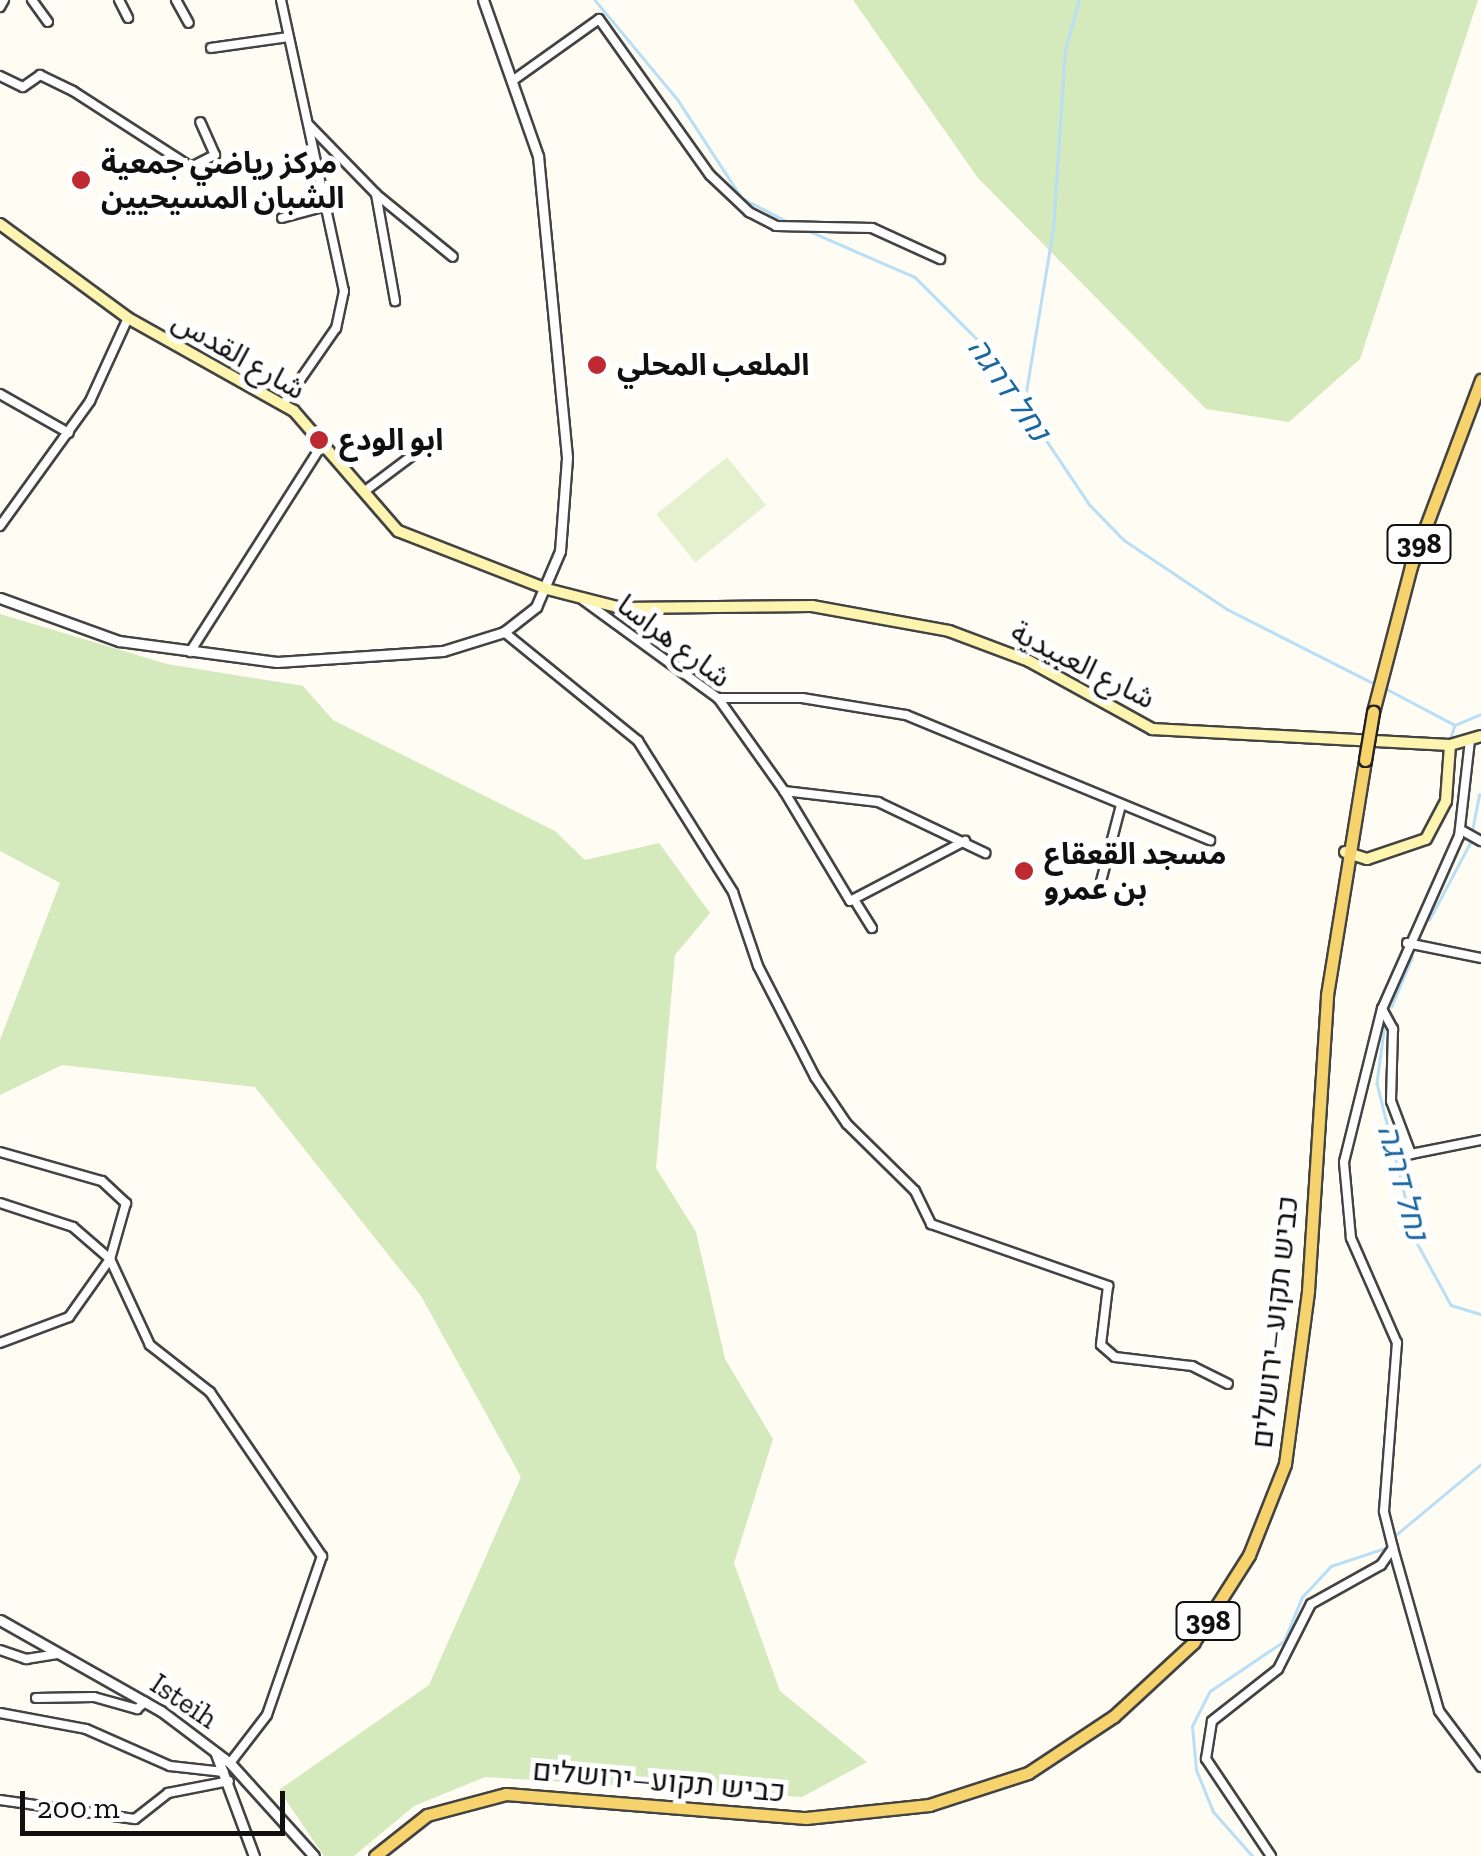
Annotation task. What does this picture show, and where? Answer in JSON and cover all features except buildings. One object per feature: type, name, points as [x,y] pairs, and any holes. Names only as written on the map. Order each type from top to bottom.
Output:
[{"type":"main road","name":"شارع القدس","points":[[0,224],[128,318],[284,404],[324,442],[398,531],[547,588]]},
{"type":"main road","name":"כביש תקוע–ירושלים","points":[[375,1856],[427,1815],[506,1794],[806,1818],[928,1805],[1028,1773],[1114,1716],[1193,1643],[1250,1555],[1285,1464],[1345,852],[1373,712],[1411,566],[1481,380]]},
{"type":"main road","name":"شارع العبيدية","points":[[547,588],[583,600],[876,614],[1030,661],[1152,729],[1450,746],[1476,738]]},
{"type":"main road","points":[[1345,852],[1367,859],[1426,839],[1446,801],[1450,746]]},
{"type":"street","points":[[0,7],[4,0]]},
{"type":"street","points":[[32,0],[48,22]]},
{"type":"street","points":[[119,0],[128,18]]},
{"type":"street","points":[[176,0],[189,23]]},
{"type":"street","points":[[281,0],[326,206],[341,314],[284,404]]},
{"type":"street","points":[[0,598],[96,634],[190,652],[276,662],[403,656],[504,632],[547,588],[566,522],[567,457],[538,156],[515,79],[484,0]]},
{"type":"street","points":[[515,79],[598,19],[710,175],[748,212],[776,226],[872,228],[940,259]]},
{"type":"street","points":[[211,48],[288,37]]},
{"type":"street","points":[[0,76],[23,88],[40,76],[73,91],[191,167],[215,155],[200,122]]},
{"type":"street","points":[[306,122],[376,194],[453,257]]},
{"type":"street","points":[[376,194],[395,301]]},
{"type":"street","points":[[282,218],[326,206]]},
{"type":"street","points":[[0,526],[69,434],[128,318]]},
{"type":"street","points":[[0,394],[69,434]]},
{"type":"street","points":[[365,491],[434,440]]},
{"type":"street","points":[[190,652],[324,442]]},
{"type":"street","name":"شارع هراسا","points":[[583,600],[718,698],[784,790],[872,928]]},
{"type":"street","points":[[504,632],[638,741],[733,892],[758,966],[815,1076],[846,1124],[915,1191],[931,1224],[1108,1286],[1101,1345],[1114,1358],[1192,1366],[1228,1384]]},
{"type":"street","points":[[718,698],[872,705],[1210,840]]},
{"type":"street","points":[[1476,738],[1461,830],[1407,942],[1382,1009],[1344,1162],[1351,1238],[1398,1343],[1384,1511],[1439,1711],[1481,1767]]},
{"type":"street","points":[[784,790],[878,802],[985,853]]},
{"type":"street","points":[[1099,889],[1121,805]]},
{"type":"street","points":[[1461,830],[1481,841]]},
{"type":"street","points":[[855,902],[964,840]]},
{"type":"street","points":[[1407,942],[1481,958]]},
{"type":"street","points":[[1382,1009],[1393,1029],[1390,1101],[1411,1154],[1481,1140]]},
{"type":"street","points":[[0,1152],[102,1180],[126,1203],[110,1259],[69,1317],[0,1344]]},
{"type":"street","points":[[0,1202],[74,1226],[110,1259],[150,1345],[210,1392],[322,1556],[267,1715],[228,1772],[168,1793],[136,1819],[0,1800]]},
{"type":"street","points":[[1271,1856],[1206,1759],[1212,1722],[1278,1669],[1311,1604],[1380,1565],[1393,1548]]},
{"type":"street","name":"Isteih","points":[[0,1620],[145,1702],[214,1751],[228,1772],[314,1856]]},
{"type":"street","points":[[0,1650],[26,1659],[59,1654]]},
{"type":"street","points":[[36,1698],[94,1697],[137,1709],[145,1702]]},
{"type":"street","points":[[0,1713],[86,1728],[170,1766],[228,1772]]},
{"type":"street","points":[[228,1772],[254,1856]]},
{"type":"green space","points":[[853,0],[1478,0],[1360,359],[1289,422],[1206,409],[978,178]]},
{"type":"green space","points":[[727,457],[766,505],[695,562],[656,514]]},
{"type":"green space","points":[[0,614],[167,664],[303,686],[333,720],[555,831],[585,860],[659,843],[710,913],[675,955],[656,1168],[696,1232],[725,1359],[773,1439],[734,1563],[780,1691],[867,1762],[802,1797],[485,1777],[414,1806],[354,1856],[324,1856],[279,1790],[429,1685],[521,1477],[421,1296],[255,1087],[62,1065],[0,1095],[0,1040],[60,883],[0,851]]},
{"type":"waterway","name":"נחל דרגה","points":[[595,0],[678,100],[742,198],[792,224]]},
{"type":"waterway","points":[[1024,404],[1053,229],[1065,50],[1079,0]]},
{"type":"waterway","name":"נחל דרגה","points":[[809,231],[915,277],[981,343],[1089,504],[1124,540],[1227,609],[1373,683]]},
{"type":"waterway","name":"נחל דרגה","points":[[1385,688],[1455,725],[1451,737]]},
{"type":"waterway","points":[[1455,725],[1481,714]]},
{"type":"waterway","name":"נחל דרגה","points":[[1472,831],[1479,795]]},
{"type":"waterway","name":"נחל דרגה","points":[[1429,920],[1471,841]]},
{"type":"waterway","name":"נחל דרגה","points":[[1391,1007],[1412,957]]},
{"type":"waterway","name":"נחל דרגה","points":[[1385,1023],[1377,1083],[1416,1241],[1451,1305],[1481,1314]]},
{"type":"waterway","name":"נחל דרגה","points":[[1397,1534],[1481,1464]]},
{"type":"waterway","name":"נחל דרגה","points":[[1252,1856],[1213,1812],[1196,1770],[1192,1726],[1210,1691],[1284,1641],[1302,1597],[1331,1566],[1385,1548]]},
{"type":"place","name":"مركز رياضي جمعية الشبان المسيحيين","points":[[81,180]]},
{"type":"place","name":"الملعب المحلي","points":[[597,365]]},
{"type":"place","name":"ابو الودع","points":[[319,440]]},
{"type":"place","name":"مسجد القعقاع بن عمرو","points":[[1024,871]]}]
